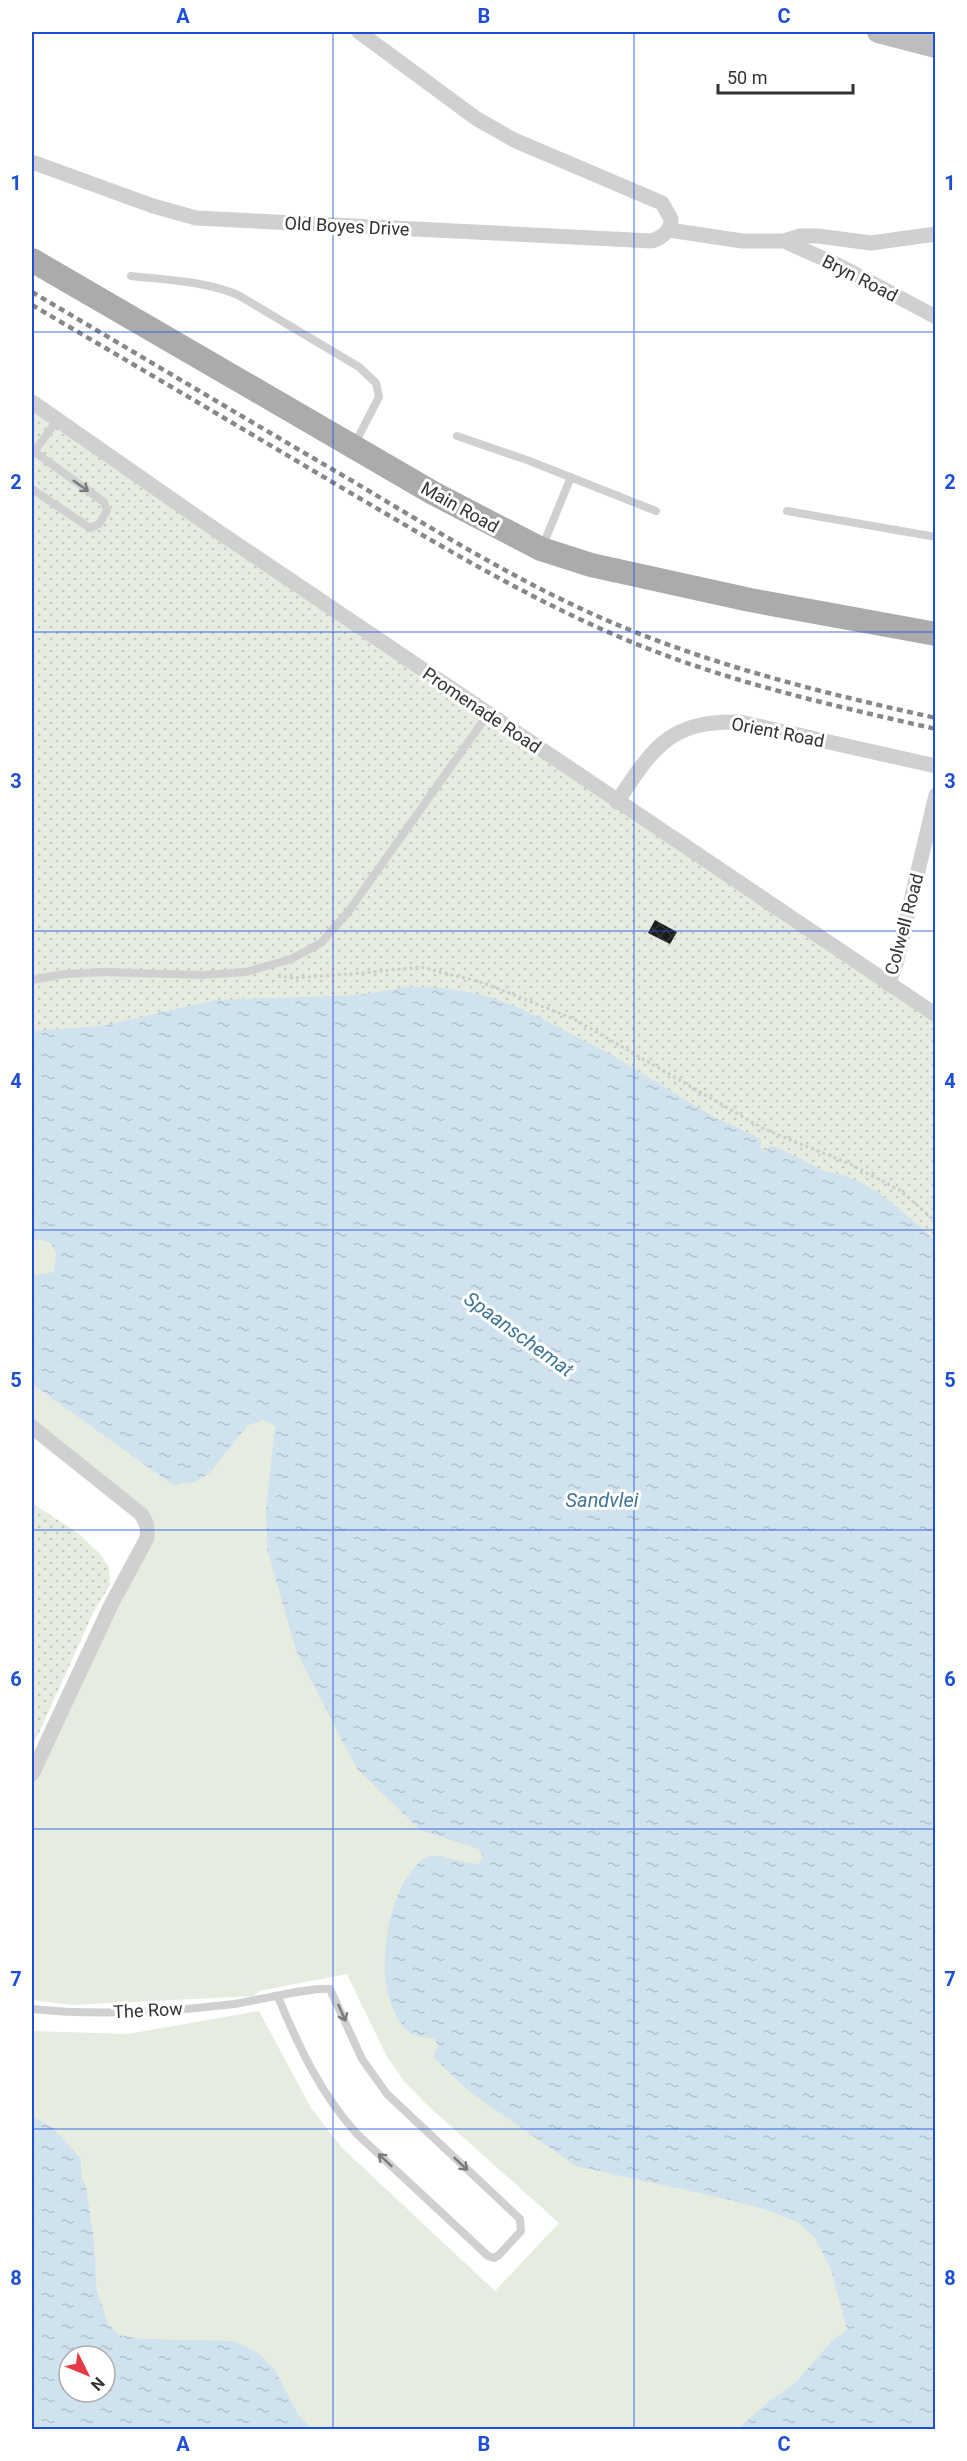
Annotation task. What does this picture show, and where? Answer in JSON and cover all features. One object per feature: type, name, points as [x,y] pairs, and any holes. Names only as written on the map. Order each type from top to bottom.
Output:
[{"type":"main road","points":[[878,32],[936,47]]},
{"type":"main road","name":"Main Road","points":[[32,260],[443,498],[541,549],[591,565],[750,600],[936,634]]},
{"type":"street","points":[[359,32],[477,119],[514,140],[662,203],[671,219],[669,230],[742,241],[784,241],[800,236],[818,236],[871,243],[936,234]]},
{"type":"street","name":"Old Boyes Drive","points":[[32,162],[153,206],[196,218],[652,241],[669,230]]},
{"type":"street","name":"Bryn Road","points":[[784,241],[843,267],[936,317]]},
{"type":"street","name":"Promenade Road","points":[[32,402],[193,515],[936,1015]]},
{"type":"street","name":"Orient Road","points":[[617,802],[653,751],[671,735],[691,726],[716,722],[740,722],[936,766]]},
{"type":"street","name":"Colwell Road","points":[[888,984],[896,964],[936,795]]},
{"type":"street","points":[[32,1427],[141,1514],[147,1522],[148,1530],[147,1538],[111,1605],[32,1773]]},
{"type":"lane","points":[[130,276],[187,282],[232,292],[359,367],[376,383],[379,397],[353,446]]},
{"type":"lane","points":[[32,489],[90,528],[99,524],[107,511],[104,502],[32,452],[57,420]]},
{"type":"lane","points":[[457,436],[571,477],[656,511]]},
{"type":"lane","points":[[541,549],[571,477]]},
{"type":"lane","points":[[788,511],[936,537]]},
{"type":"lane","points":[[32,980],[64,974],[104,972],[202,975],[246,972],[291,960],[321,943],[348,912],[488,714]]},
{"type":"lane","name":"The Row","points":[[32,2009],[94,2013],[165,2010],[264,2000],[278,1997],[330,1989],[362,2059],[387,2094],[520,2219],[521,2231],[499,2255],[494,2258],[488,2256],[357,2134],[339,2114],[323,2091],[302,2052],[278,1997]]},
{"type":"path","points":[[271,976],[293,978],[421,967],[483,983],[574,1019],[764,1129],[850,1164],[901,1191],[936,1222]]},
{"type":"shaded area","name":"Sandvlei","points":[[32,402],[935,1015],[935,2429],[738,2429],[769,2401],[794,2384],[832,2341],[847,2330],[831,2270],[815,2238],[799,2223],[767,2210],[576,2166],[470,2092],[434,2058],[434,2052],[438,2047],[435,2039],[411,2034],[397,2017],[389,1998],[385,1952],[388,1929],[401,1888],[415,1867],[425,1858],[439,1856],[478,1864],[483,1857],[479,1849],[420,1830],[357,1769],[296,1651],[267,1549],[266,1510],[275,1426],[264,1420],[248,1425],[210,1473],[195,1482],[173,1485],[32,1384],[32,1276],[54,1272],[56,1253],[51,1244],[41,1240],[32,1241]]},
{"type":"shaded area","points":[[41,1240],[51,1244],[56,1253],[54,1273],[32,1276],[32,1241]]},
{"type":"shaded area","points":[[32,1384],[173,1485],[210,1473],[248,1425],[264,1420],[275,1426],[266,1510],[267,1549],[296,1651],[357,1769],[420,1830],[480,1849],[483,1857],[478,1864],[465,1864],[437,1856],[410,2033],[435,2039],[438,2047],[576,2166],[730,2200],[767,2210],[799,2223],[815,2238],[831,2270],[847,2330],[832,2341],[794,2384],[769,2401],[738,2429],[313,2429],[298,2414],[276,2372],[145,2339],[119,2335],[108,2323],[97,2290],[94,2239],[86,2186],[82,2178],[81,2158],[52,2127],[32,2116],[32,2031],[128,2034],[259,2011],[311,2108],[342,2148],[495,2291],[559,2223],[426,2104],[404,2081],[386,2055],[347,1974],[259,1991],[254,1996],[72,2005],[32,2000],[32,1781],[64,1709],[155,1535],[154,1523],[147,1511],[32,1420]]},
{"type":"shaded area","points":[[32,1503],[78,1533],[100,1554],[109,1567],[110,1585],[94,1611],[32,1748]]},
{"type":"water","name":"Sandvlei","points":[[407,987],[440,988],[474,993],[507,1003],[537,1017],[541,1013],[542,1019],[610,1054],[712,1116],[761,1139],[759,1147],[765,1152],[770,1146],[776,1147],[827,1172],[857,1180],[871,1188],[899,1208],[935,1240],[935,2429],[738,2429],[769,2401],[794,2384],[832,2341],[847,2330],[831,2270],[815,2238],[799,2223],[767,2210],[576,2166],[470,2092],[434,2058],[434,2052],[438,2047],[435,2039],[411,2034],[397,2017],[389,1998],[385,1953],[388,1929],[401,1888],[415,1867],[425,1858],[439,1856],[478,1864],[483,1857],[479,1849],[420,1830],[357,1769],[296,1651],[267,1549],[266,1510],[275,1426],[264,1420],[248,1425],[210,1473],[195,1482],[173,1485],[32,1384],[32,1276],[54,1272],[56,1253],[51,1244],[41,1240],[32,1241],[32,1031],[102,1026],[216,1000],[359,995]]},
{"type":"water","points":[[32,2116],[52,2127],[81,2158],[82,2178],[86,2186],[94,2239],[97,2290],[108,2323],[119,2335],[145,2339],[235,2341],[260,2354],[276,2372],[298,2414],[313,2429],[32,2429]]},
{"type":"building","points":[[655,920],[677,932],[670,944],[648,933]]},
{"type":"railway","points":[[32,292],[455,542],[594,615],[667,644],[743,669],[820,691],[936,718]]},
{"type":"railway","points":[[32,305],[422,535],[571,615],[649,649],[719,674],[827,704],[936,729]]},
{"type":"water label","name":"Spaanschemat","points":[[519,1334]]}]
